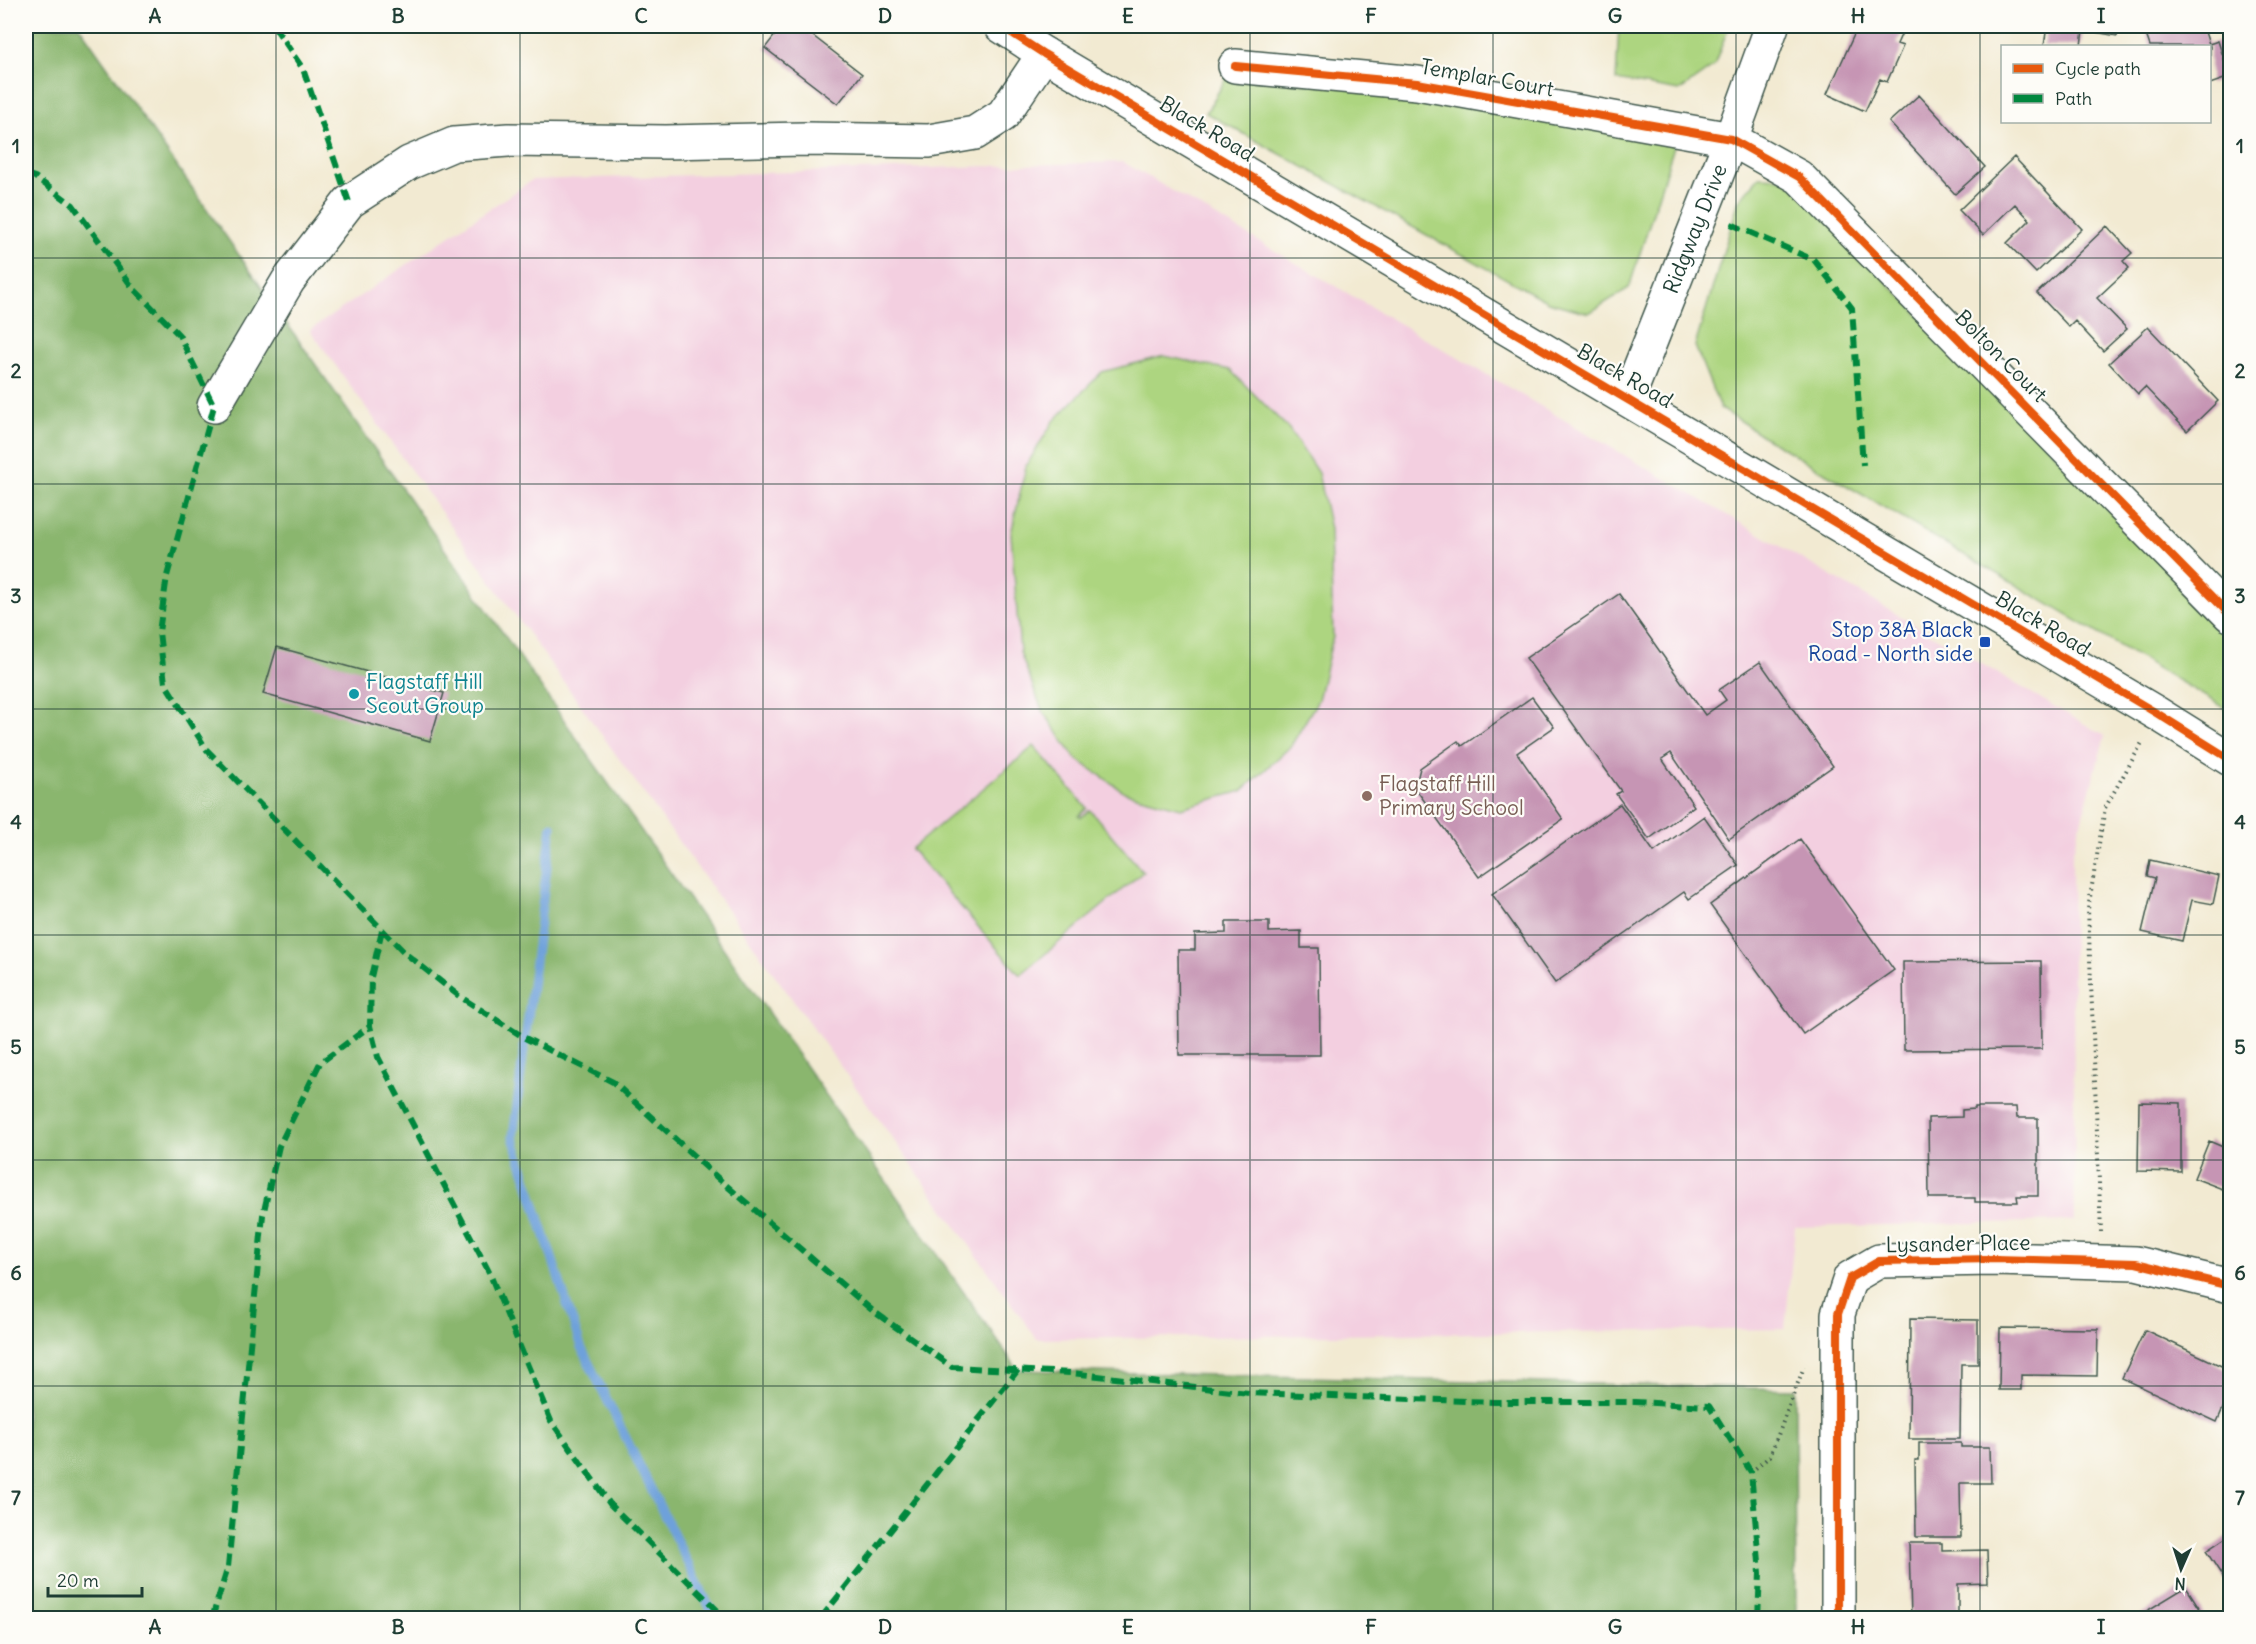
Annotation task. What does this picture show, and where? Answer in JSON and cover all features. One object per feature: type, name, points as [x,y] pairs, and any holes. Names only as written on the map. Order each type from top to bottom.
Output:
[{"type":"street","name":"Black Road","points":[[1001,26],[1044,54],[1628,398],[2230,759]]},
{"type":"street","name":"Ridgway Drive","points":[[1628,398],[1731,139],[1772,26]]},
{"type":"street","points":[[214,406],[288,281],[349,202],[409,163],[453,144],[507,140],[929,141],[975,133],[1003,115],[1044,54]]},
{"type":"street","name":"Templar Court","points":[[1235,66],[1417,83],[1731,139]]},
{"type":"street","name":"Bolton Court","points":[[1731,139],[1799,177],[2230,615]]},
{"type":"street","name":"Lysander Place","points":[[1838,1618],[1838,1314],[1851,1278],[1879,1261],[1995,1259],[2136,1263],[2230,1286]]},
{"type":"path","points":[[2102,1262],[2088,909],[2105,808],[2158,714]]},
{"type":"path","points":[[1750,1472],[1770,1456],[1806,1362]]},
{"type":"shaded area","name":"Flagstaff Hill Primary School","points":[[1123,162],[2105,736],[2072,855],[2075,1221],[1795,1227],[1785,1329],[1037,1339],[310,330],[532,180]]},
{"type":"green space","points":[[26,26],[79,26],[1018,1370],[1795,1389],[1796,1618],[26,1618]]},
{"type":"green space","points":[[1619,26],[1729,26],[1714,66],[1679,91],[1616,80]]},
{"type":"green space","points":[[1227,77],[1414,92],[1676,140],[1629,288],[1589,313],[1548,302],[1206,113]]},
{"type":"green space","points":[[1759,177],[1785,178],[2230,633],[2230,711],[1766,438],[1720,408],[1695,346],[1739,200]]},
{"type":"green space","points":[[1164,356],[1230,370],[1289,429],[1318,473],[1330,529],[1333,637],[1318,700],[1291,746],[1242,791],[1181,808],[1126,793],[1075,758],[1042,710],[1020,652],[1011,534],[1026,466],[1053,422],[1102,372]]},
{"type":"green space","points":[[1034,746],[1087,808],[1079,816],[1081,817],[1090,810],[1143,872],[1020,975],[911,849]]},
{"type":"building","points":[[782,26],[800,26],[862,74],[838,104],[765,48]]},
{"type":"building","points":[[1858,26],[1905,26],[1897,44],[1903,46],[1887,82],[1880,79],[1865,111],[1827,94]]},
{"type":"building","points":[[2047,26],[2119,26],[2117,36],[2083,30],[2081,45],[2044,45]]},
{"type":"building","points":[[2143,26],[2203,26],[2209,44],[2218,41],[2230,77],[2211,84],[2211,45],[2150,45]]},
{"type":"building","points":[[1919,95],[1985,167],[1955,194],[1889,122]]},
{"type":"building","points":[[2014,157],[2082,229],[2036,273],[2007,243],[2030,220],[2015,204],[1983,235],[1959,210]]},
{"type":"building","points":[[2107,226],[2132,253],[2123,261],[2129,268],[2097,298],[2127,329],[2103,351],[2075,321],[2069,327],[2037,293]]},
{"type":"building","points":[[2148,327],[2218,401],[2187,431],[2145,387],[2138,394],[2109,363]]},
{"type":"building","points":[[1619,594],[1705,715],[1726,700],[1719,690],[1760,662],[1833,766],[1729,839],[1671,753],[1662,759],[1694,806],[1649,839],[1616,794],[1621,791],[1526,658]]},
{"type":"building","name":"Flagstaff Hill Scout Group","points":[[277,647],[444,693],[430,741],[263,694]]},
{"type":"building","points":[[1532,697],[1554,727],[1517,753],[1563,819],[1479,877],[1415,788],[1420,768],[1458,741],[1462,746]]},
{"type":"building","points":[[1620,804],[1654,852],[1704,816],[1738,865],[1689,899],[1684,892],[1555,983],[1492,894]]},
{"type":"building","points":[[1800,839],[1894,970],[1803,1034],[1710,905]]},
{"type":"building","points":[[2150,860],[2219,876],[2213,904],[2192,900],[2182,941],[2142,932],[2155,878],[2147,876]]},
{"type":"building","points":[[1226,922],[1269,922],[1269,932],[1301,931],[1301,948],[1319,948],[1320,1055],[1179,1055],[1178,950],[1195,950],[1195,934],[1226,933]]},
{"type":"building","points":[[2041,961],[2042,1049],[1904,1050],[1903,962]]},
{"type":"building","points":[[2139,1102],[2181,1103],[2181,1172],[2138,1171]]},
{"type":"building","points":[[1975,1107],[2016,1107],[2017,1118],[2038,1118],[2038,1196],[2017,1196],[2018,1202],[1975,1202],[1975,1198],[1929,1198],[1928,1118],[1962,1117],[1962,1110],[1975,1109]]},
{"type":"building","points":[[2209,1141],[2230,1150],[2230,1192],[2194,1178]]},
{"type":"building","points":[[1910,1319],[1978,1320],[1978,1364],[1961,1364],[1960,1439],[1909,1439]]},
{"type":"building","points":[[2000,1328],[2098,1329],[2097,1376],[2021,1375],[2021,1390],[1999,1390]]},
{"type":"building","points":[[2145,1330],[2230,1370],[2230,1392],[2217,1422],[2122,1378]]},
{"type":"building","points":[[1919,1443],[1961,1443],[1961,1447],[1990,1447],[1991,1483],[1960,1483],[1961,1537],[1916,1537],[1915,1460],[1919,1460]]},
{"type":"building","points":[[2230,1535],[2230,1588],[2206,1551]]},
{"type":"building","points":[[1909,1543],[1942,1543],[1942,1551],[1987,1550],[1988,1583],[1958,1584],[1958,1618],[1911,1618]]},
{"type":"building","points":[[2186,1587],[2206,1618],[2135,1618]]},
{"type":"waterway","points":[[552,826],[513,1137],[581,1347],[715,1618]]},
{"type":"marked path","points":[[274,26],[303,69],[349,202]]},
{"type":"marked path","points":[[26,174],[35,177],[73,205],[133,288],[179,335],[214,406],[167,576],[159,632],[165,683],[207,750],[406,954],[459,996],[525,1038],[613,1082],[720,1180],[873,1311],[952,1367],[1071,1373],[1249,1393],[1494,1402],[1635,1402],[1709,1406],[1751,1472],[1760,1573],[1758,1618]]},
{"type":"marked path","points":[[1731,224],[1814,260],[1852,308],[1863,465]]},
{"type":"marked path","points":[[382,930],[371,977],[370,1026],[378,1057],[489,1272],[551,1421],[610,1504],[725,1618]]},
{"type":"marked path","points":[[212,1618],[228,1567],[263,1215],[279,1146],[320,1063],[370,1026]]},
{"type":"marked path","points":[[821,1618],[1018,1370]]},
{"type":"cycle path","points":[[1001,26],[1044,54],[2158,714],[2230,759]]},
{"type":"cycle path","points":[[1235,66],[1417,83],[1731,139],[1799,177],[2230,615]]},
{"type":"cycle path","points":[[1838,1618],[1838,1314],[1850,1278],[1879,1261],[1995,1259],[2136,1263],[2230,1286]]},
{"type":"place","name":"Stop 38A Black Road - North side","points":[[1985,642]]},
{"type":"place","name":"Flagstaff Hill Scout Group","points":[[354,694]]},
{"type":"place","name":"Flagstaff Hill Primary School","points":[[1367,796]]}]
